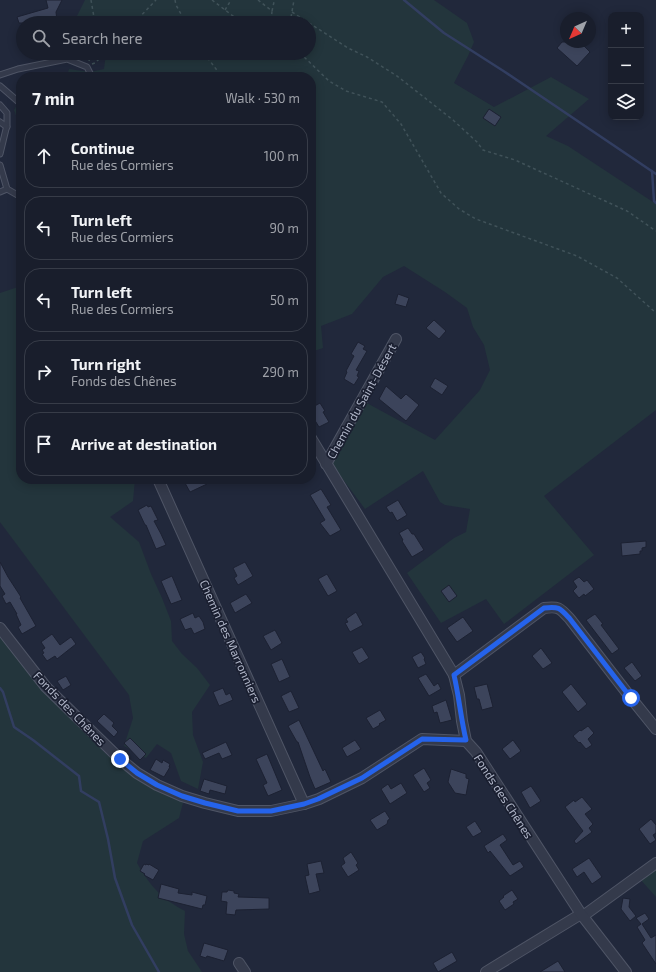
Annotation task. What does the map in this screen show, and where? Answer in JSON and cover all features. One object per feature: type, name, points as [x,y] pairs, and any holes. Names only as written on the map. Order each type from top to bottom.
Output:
[{"type":"street","name":"Chemin du Saint-Désert","points":[[326,464],[396,339]]},
{"type":"street","points":[[316,447],[454,675],[459,695],[466,740]]},
{"type":"street","name":"Chemin des Marronniers","points":[[160,484],[304,804]]},
{"type":"street","points":[[454,675],[544,608],[552,607],[561,609],[656,729]]},
{"type":"street","name":"Fonds des Chênes","points":[[0,628],[46,687],[137,773],[157,785],[182,796],[238,811],[271,811],[304,804],[318,799],[362,778],[422,739],[466,740],[476,752],[582,915],[626,972]]},
{"type":"street","points":[[486,972],[582,915],[656,863]]},
{"type":"street","points":[[239,963],[245,972]]},
{"type":"lane","points":[[0,75],[18,69],[62,60]]},
{"type":"lane","points":[[70,60],[87,67],[90,72]]},
{"type":"lane","points":[[0,86],[16,100]]},
{"type":"lane","points":[[0,105],[8,113],[7,127],[0,154]]},
{"type":"lane","points":[[0,122],[7,127]]},
{"type":"lane","points":[[0,165],[8,189],[16,193]]},
{"type":"lane","points":[[0,192],[8,189]]},
{"type":"path","points":[[91,0],[94,16]]},
{"type":"path","points":[[141,16],[156,0]]},
{"type":"path","points":[[175,0],[182,16]]},
{"type":"path","points":[[212,0],[234,16]]},
{"type":"path","points":[[225,10],[231,0]]},
{"type":"path","points":[[258,0],[272,11]]},
{"type":"path","points":[[272,0],[274,2],[272,16]]},
{"type":"path","points":[[291,16],[294,0]]},
{"type":"path","points":[[292,12],[298,16]]},
{"type":"path","points":[[316,27],[348,48],[368,57],[398,76],[452,120],[477,142],[483,150],[515,160],[627,210],[656,231]]},
{"type":"path","points":[[87,67],[98,60]]},
{"type":"path","points":[[209,60],[218,72]]},
{"type":"path","points":[[307,60],[329,81],[340,88],[382,102],[401,124],[441,193],[459,209],[476,219],[576,256],[617,278],[656,313]]},
{"type":"shaded area","points":[[85,0],[434,0],[467,23],[474,42],[454,83],[494,107],[551,77],[589,99],[546,136],[568,146],[656,204],[656,410],[544,496],[594,555],[504,624],[486,599],[441,623],[407,573],[454,538],[466,532],[470,509],[445,505],[440,502],[423,471],[365,509],[330,462],[363,401],[435,440],[480,390],[490,370],[484,345],[473,327],[467,308],[404,266],[383,277],[352,314],[321,326],[323,348],[316,350],[316,72],[90,72],[104,69],[105,60],[316,60],[316,16],[77,16]]},
{"type":"shaded area","points":[[69,69],[90,72],[68,72]]},
{"type":"shaded area","points":[[16,288],[16,484],[135,484],[133,501],[110,517],[139,542],[171,621],[172,641],[182,654],[197,668],[210,685],[192,712],[193,735],[203,762],[198,789],[181,781],[171,753],[157,744],[146,758],[124,746],[133,718],[129,695],[0,522],[0,293]]},
{"type":"shaded area","points":[[0,637],[37,682],[107,755],[172,788],[180,798],[183,803],[179,818],[143,841],[137,863],[147,879],[163,897],[185,911],[184,934],[188,951],[202,972],[0,972]]},
{"type":"shaded area","points":[[656,866],[656,897],[639,878]]},
{"type":"building","points":[[46,0],[62,0],[56,12],[56,16],[20,16],[48,8]]},
{"type":"building","points":[[560,44],[560,48],[586,48],[590,52],[577,66],[557,48]]},
{"type":"building","points":[[489,109],[501,117],[495,126],[483,118]]},
{"type":"building","points":[[398,294],[409,298],[406,307],[395,304]]},
{"type":"building","points":[[434,320],[446,331],[439,339],[426,328]]},
{"type":"building","points":[[358,342],[365,346],[363,349],[367,351],[356,370],[359,371],[357,376],[359,377],[354,385],[344,379],[347,372],[346,371],[354,356],[351,354]]},
{"type":"building","points":[[435,378],[448,386],[442,395],[430,387]]},
{"type":"building","points":[[386,386],[401,399],[406,394],[419,405],[406,421],[379,399]]},
{"type":"building","points":[[320,403],[329,422],[319,427],[316,422],[316,405]]},
{"type":"building","points":[[186,484],[207,484],[190,492]]},
{"type":"building","points":[[321,489],[331,505],[327,507],[341,530],[330,536],[320,523],[325,520],[310,495]]},
{"type":"building","points":[[398,500],[407,515],[397,521],[392,512],[390,513],[386,507]]},
{"type":"building","points":[[147,505],[148,507],[151,506],[158,520],[154,521],[166,545],[156,549],[138,510]]},
{"type":"building","points":[[408,528],[412,534],[414,534],[424,550],[412,557],[399,533]]},
{"type":"building","points":[[646,541],[646,547],[642,548],[640,554],[622,556],[621,543]]},
{"type":"building","points":[[0,562],[36,626],[22,634],[18,627],[21,625],[17,614],[10,602],[6,604],[2,596],[5,594],[0,586]]},
{"type":"building","points":[[245,562],[253,576],[238,585],[234,578],[237,576],[233,568]]},
{"type":"building","points":[[327,574],[337,591],[328,596],[318,579]]},
{"type":"building","points":[[172,576],[182,600],[171,604],[161,581]]},
{"type":"building","points":[[579,577],[584,582],[587,580],[594,589],[585,596],[584,594],[579,598],[573,591],[577,587],[573,581]]},
{"type":"building","points":[[449,585],[457,596],[449,602],[441,591]]},
{"type":"building","points":[[246,594],[252,603],[235,613],[230,603]]},
{"type":"building","points":[[356,612],[363,625],[350,632],[345,623],[348,622],[346,619]]},
{"type":"building","points":[[193,613],[195,618],[199,616],[205,629],[194,634],[191,628],[185,630],[180,619]]},
{"type":"building","points":[[595,614],[603,624],[601,625],[619,649],[612,654],[586,620]]},
{"type":"building","points":[[463,617],[473,631],[457,642],[447,628]]},
{"type":"building","points":[[275,630],[282,643],[271,650],[263,636]]},
{"type":"building","points":[[52,634],[60,645],[71,637],[76,644],[57,659],[55,656],[47,661],[42,654],[44,653],[42,650],[45,648],[41,642]]},
{"type":"building","points":[[362,647],[369,658],[359,664],[352,652]]},
{"type":"building","points":[[541,648],[552,663],[543,669],[532,656]]},
{"type":"building","points":[[421,652],[425,658],[426,664],[418,668],[412,657]]},
{"type":"building","points":[[282,659],[290,677],[279,682],[271,664]]},
{"type":"building","points":[[632,662],[642,676],[635,681],[624,668]]},
{"type":"building","points":[[426,674],[434,686],[438,683],[441,689],[429,696],[418,678]]},
{"type":"building","points":[[66,676],[71,685],[63,690],[57,681]]},
{"type":"building","points":[[487,684],[493,707],[482,710],[474,687]]},
{"type":"building","points":[[571,684],[587,704],[578,712],[562,692]]},
{"type":"building","points":[[223,688],[226,695],[230,693],[233,700],[219,706],[213,692]]},
{"type":"building","points":[[291,691],[299,708],[289,712],[281,696]]},
{"type":"building","points":[[446,700],[452,720],[440,723],[437,712],[434,713],[432,706]]},
{"type":"building","points":[[380,710],[386,720],[373,729],[366,718]]},
{"type":"building","points":[[104,714],[114,723],[112,726],[118,732],[114,737],[97,721]]},
{"type":"building","points":[[299,720],[323,771],[325,769],[331,782],[315,789],[298,742],[288,726]]},
{"type":"building","points":[[588,726],[594,733],[588,739],[592,745],[586,749],[573,736]]},
{"type":"building","points":[[130,738],[146,754],[140,760],[124,743]]},
{"type":"building","points":[[355,740],[361,749],[347,757],[342,748]]},
{"type":"building","points":[[513,740],[521,751],[510,759],[502,749]]},
{"type":"building","points":[[226,742],[232,755],[222,759],[219,753],[205,759],[202,753]]},
{"type":"building","points":[[267,754],[282,790],[268,796],[263,785],[267,783],[256,759]]},
{"type":"building","points":[[156,759],[162,763],[163,760],[170,764],[170,767],[164,777],[150,770]]},
{"type":"building","points":[[424,768],[431,780],[427,783],[430,788],[424,792],[413,775]]},
{"type":"building","points":[[451,769],[466,774],[466,778],[469,779],[466,795],[455,793],[448,782]]},
{"type":"building","points":[[204,779],[227,786],[225,794],[210,790],[209,794],[200,791]]},
{"type":"building","points":[[401,783],[407,793],[390,804],[381,789],[388,784],[391,789]]},
{"type":"building","points":[[531,786],[541,801],[530,808],[521,792]]},
{"type":"building","points":[[582,797],[592,809],[585,814],[593,824],[589,828],[592,832],[576,844],[574,841],[583,831],[565,807],[574,800],[575,802]]},
{"type":"building","points":[[385,811],[390,819],[388,820],[387,824],[377,830],[370,820]]},
{"type":"building","points":[[651,819],[656,825],[656,833],[653,835],[656,840],[650,844],[639,829]]},
{"type":"building","points":[[475,821],[482,832],[473,837],[466,827]]},
{"type":"building","points":[[503,834],[507,840],[500,845],[513,865],[520,861],[524,867],[510,876],[490,851],[488,853],[484,846]]},
{"type":"building","points":[[351,852],[358,863],[356,865],[359,870],[348,877],[341,866],[345,863],[343,858]]},
{"type":"building","points":[[589,858],[602,877],[592,884],[584,872],[577,877],[572,869]]},
{"type":"building","points":[[321,861],[324,873],[316,874],[320,891],[309,894],[305,876],[309,875],[307,864]]},
{"type":"building","points":[[144,864],[149,864],[159,870],[153,880],[140,871]]},
{"type":"building","points":[[161,884],[179,889],[178,893],[192,895],[192,892],[207,896],[205,905],[203,905],[202,909],[158,898]]},
{"type":"building","points":[[228,890],[239,894],[238,897],[269,898],[269,909],[236,910],[235,915],[226,914],[227,902],[221,901],[222,892],[227,892]]},
{"type":"building","points":[[512,890],[518,899],[513,902],[514,904],[505,910],[499,901],[504,897],[503,896]]},
{"type":"building","points":[[623,898],[630,899],[629,907],[636,916],[630,921],[621,909]]},
{"type":"building","points":[[645,913],[649,919],[642,924],[651,938],[656,935],[656,964],[642,943],[645,940],[637,927],[641,924],[636,918]]},
{"type":"building","points":[[204,943],[228,950],[224,961],[207,956],[206,958],[200,956]]},
{"type":"building","points":[[452,952],[457,961],[438,972],[433,963]]},
{"type":"building","points":[[558,961],[565,972],[540,972]]},
{"type":"waterway","points":[[404,0],[444,33],[505,72],[656,174]]},
{"type":"waterway","points":[[652,171],[654,201],[656,203]]},
{"type":"waterway","points":[[0,688],[3,692],[14,727],[79,776],[81,791],[99,802],[115,878],[132,925],[159,972]]},
{"type":"route","points":[[120,759],[137,773],[157,785],[182,796],[205,803],[238,811],[271,811],[304,804],[362,778],[422,739],[466,740],[459,695],[454,675],[544,608],[552,607],[561,609],[570,619],[631,698]]}]
